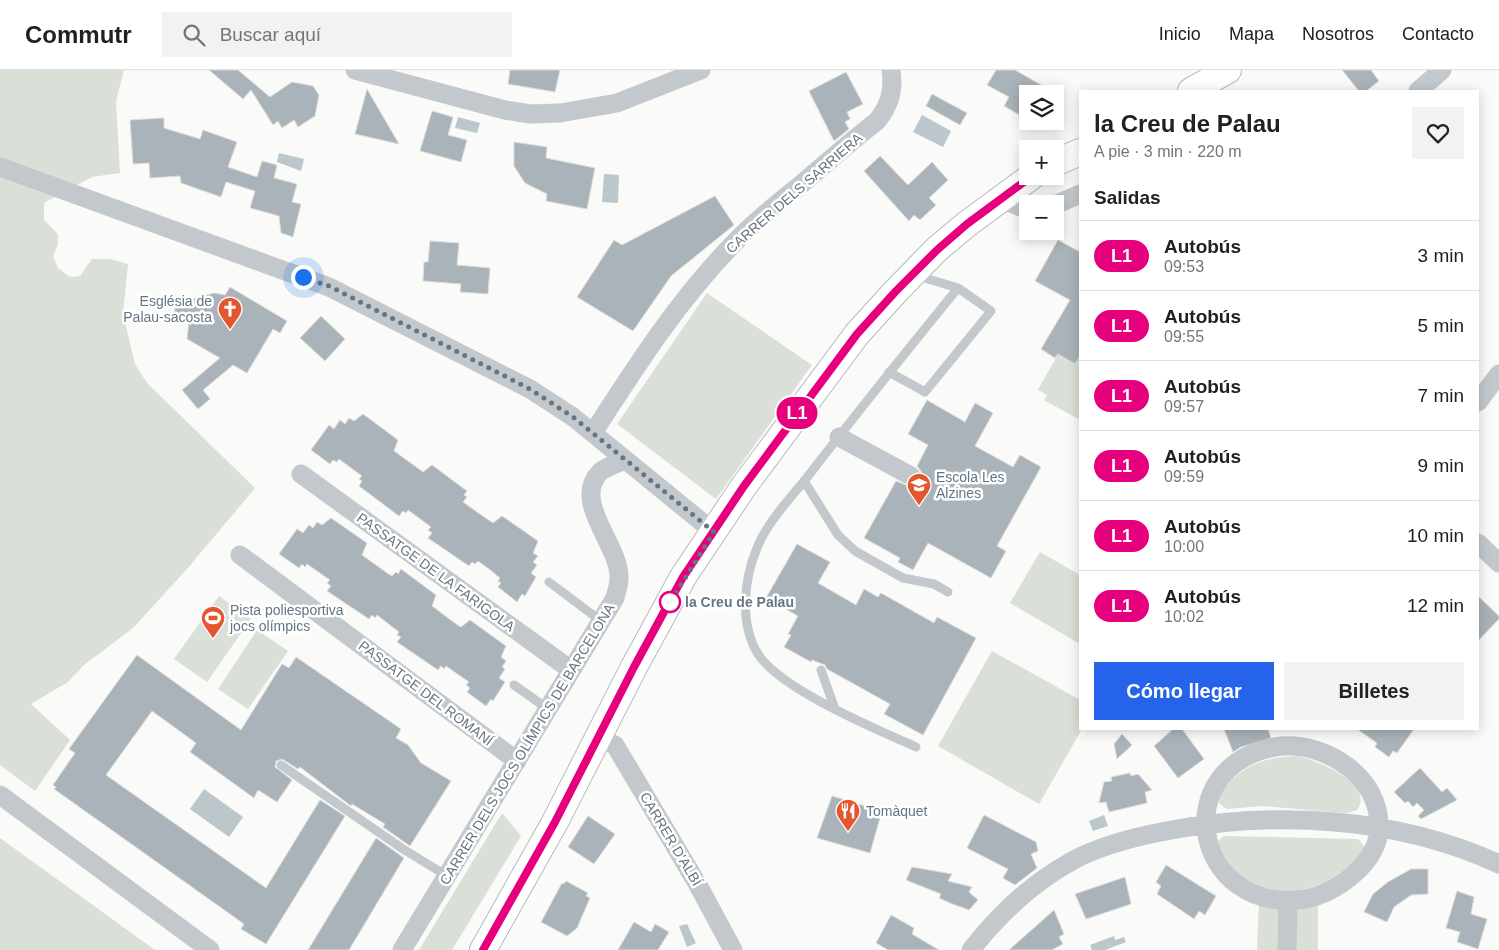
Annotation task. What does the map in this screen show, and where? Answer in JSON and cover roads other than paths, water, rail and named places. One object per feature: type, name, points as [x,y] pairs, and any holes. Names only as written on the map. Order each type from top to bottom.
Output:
[{"type":"street","points":[[355,70],[505,110],[530,114],[560,113],[616,103],[701,70]]},
{"type":"street","name":"CARRER DELS SARRIERA","points":[[593,434],[620,390],[684,301],[715,264],[763,216],[878,121],[886,111],[891,98],[893,84],[891,70]]},
{"type":"street","points":[[1193,90],[1228,70]]},
{"type":"street","points":[[1419,90],[1442,70]]},
{"type":"street","points":[[1064,159],[1079,152]]},
{"type":"street","points":[[0,167],[329,286],[530,389],[573,417],[714,532]]},
{"type":"street","points":[[483,950],[555,822],[683,577],[744,486],[857,334],[912,274],[937,250],[999,198],[1019,185]]},
{"type":"street","points":[[1064,201],[1079,194]]},
{"type":"street","points":[[999,198],[1019,206]]},
{"type":"street","points":[[1479,401],[1499,374]]},
{"type":"street","points":[[839,436],[911,476]]},
{"type":"street","name":"CARRER DELS JOCS OLÍMPICS DE BARCELONA","points":[[402,950],[615,598],[620,579],[613,551],[592,505],[592,488],[601,471],[625,460]]},
{"type":"street","name":"PASSATGE DE LA FARIGOLA","points":[[301,474],[571,670]]},
{"type":"street","points":[[1479,544],[1499,563]]},
{"type":"street","name":"PASSATGE DEL ROMANÍ","points":[[240,555],[517,761]]},
{"type":"street","name":"CARRER D'ALBÍ","points":[[598,738],[615,745],[698,884],[733,950]]},
{"type":"street","points":[[1290,745],[1305,746],[1327,753],[1352,771],[1371,796],[1377,811],[1379,828],[1369,855],[1349,879],[1322,894],[1307,899],[1288,900],[1253,892],[1228,875],[1210,850],[1204,824],[1212,792],[1228,771],[1253,753],[1275,746],[1290,745]]},
{"type":"street","points":[[0,795],[210,950]]},
{"type":"street","points":[[971,950],[1017,899],[1074,860],[1138,836],[1204,824],[1276,819],[1346,823],[1379,828],[1441,842],[1499,864]]},
{"type":"street","points":[[1287,950],[1288,900]]},
{"type":"lane","points":[[890,372],[926,392],[991,310],[958,288],[912,274]]},
{"type":"lane","points":[[916,747],[835,710],[779,676],[767,665],[757,653],[750,637],[746,614],[746,578],[763,535],[839,436],[958,288]]},
{"type":"lane","points":[[804,481],[838,535],[855,551],[903,578],[934,584],[948,592]]},
{"type":"lane","points":[[549,582],[601,621]]},
{"type":"lane","points":[[821,670],[835,710]]},
{"type":"lane","points":[[514,685],[548,709]]},
{"type":"lane","points":[[281,765],[403,849],[447,876]]},
{"type":"place","name":"Església de Palau-sacosta","points":[[230,330]]},
{"type":"place","name":"Escola Les Alzines","points":[[919,506]]},
{"type":"place","name":"la Creu de Palau","points":[[670,602]]},
{"type":"place","name":"Pista poliesportiva jocs olímpics","points":[[213,639]]},
{"type":"place","name":"Tomàquet","points":[[848,832]]}]
